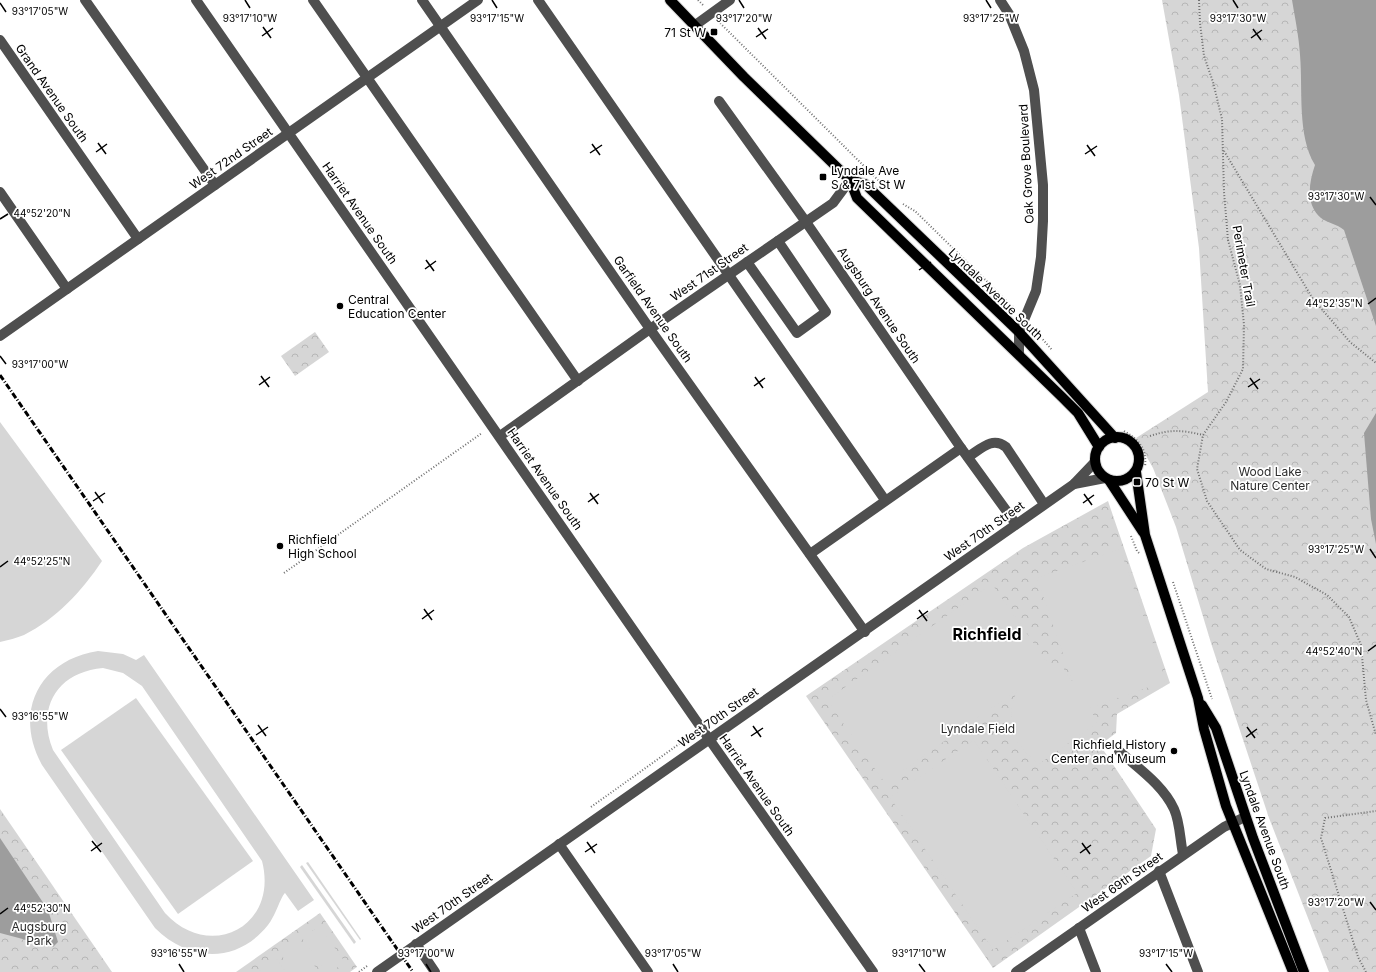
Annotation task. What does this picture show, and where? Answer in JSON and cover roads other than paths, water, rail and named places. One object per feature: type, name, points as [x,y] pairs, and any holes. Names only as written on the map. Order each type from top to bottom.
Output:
[{"type":"main road","name":"Lyndale Avenue South","points":[[670,0],[694,26],[850,180],[857,198],[1078,413],[1098,447]]},
{"type":"main road","name":"Lyndale Avenue South","points":[[850,180],[865,184],[1019,332],[1115,438],[1129,441],[1138,451],[1139,458],[1136,472],[1145,535],[1198,698],[1204,729],[1226,806],[1293,972]]},
{"type":"main road","points":[[1095,462],[1098,447],[1109,439],[1115,438]]},
{"type":"main road","name":"Lyndale Avenue South","points":[[1095,462],[1097,469],[1107,479],[1145,535]]},
{"type":"main road","points":[[1107,479],[1124,480],[1136,472]]},
{"type":"main road","name":"Lyndale Avenue South","points":[[1198,698],[1216,728],[1245,818],[1304,972]]},
{"type":"street","points":[[85,0],[215,185]]},
{"type":"street","name":"Harriet Avenue South","points":[[196,0],[709,739],[873,972]]},
{"type":"street","points":[[313,0],[578,381]]},
{"type":"street","name":"Garfield Avenue South","points":[[422,0],[650,329],[865,632]]},
{"type":"street","name":"West 72nd Street","points":[[0,336],[478,0]]},
{"type":"street","points":[[538,0],[885,500]]},
{"type":"street","points":[[694,26],[730,0]]},
{"type":"street","name":"Oak Grove Boulevard","points":[[1000,0],[1009,14],[1024,51],[1034,90],[1043,185],[1041,257],[1036,291],[1019,332],[1019,354]]},
{"type":"street","name":"Grand Avenue South","points":[[0,40],[138,239]]},
{"type":"street","name":"Augsburg Avenue South","points":[[719,102],[806,222],[961,448],[1016,524]]},
{"type":"street","name":"West 71st Street","points":[[500,436],[650,329],[833,203],[850,180]]},
{"type":"street","points":[[0,192],[67,289]]},
{"type":"street","points":[[747,262],[797,333],[826,312],[778,241]]},
{"type":"street","points":[[968,457],[991,443],[996,441],[1000,442],[1006,447],[1044,504]]},
{"type":"street","points":[[810,554],[961,448]]},
{"type":"street","name":"West 70th Street","points":[[377,972],[388,969],[416,944],[865,632],[1074,484],[1095,462]]},
{"type":"street","name":"West 70th Street","points":[[1074,484],[1107,479]]},
{"type":"street","points":[[1119,751],[1151,780],[1170,803],[1177,819],[1183,854]]},
{"type":"street","name":"West 69th Street","points":[[1016,972],[1183,854],[1233,822],[1245,818]]},
{"type":"street","points":[[558,844],[648,972]]},
{"type":"street","points":[[1159,871],[1198,972]]},
{"type":"street","points":[[1079,928],[1096,972]]},
{"type":"street","points":[[416,944],[435,972]]},
{"type":"railway","points":[[0,375],[413,972]]},
{"type":"place","name":"71 St W","points":[[714,32]]},
{"type":"place","name":"Lyndale Ave S & 71st St W","points":[[823,177]]},
{"type":"place","name":"Central Education Center","points":[[340,306]]},
{"type":"place","name":"70 St W","points":[[1137,482]]},
{"type":"place","name":"Richfield High School","points":[[280,546]]},
{"type":"place","name":"Richfield History Center and Museum","points":[[1174,751]]},
{"type":"district","name":"Richfield","points":[[987,634]]},
{"type":"park label","name":"Wood Lake Nature Center","points":[[1270,478]]},
{"type":"park label","name":"Lyndale Field","points":[[978,728]]},
{"type":"park label","name":"Augsburg Park","points":[[39,933]]}]
